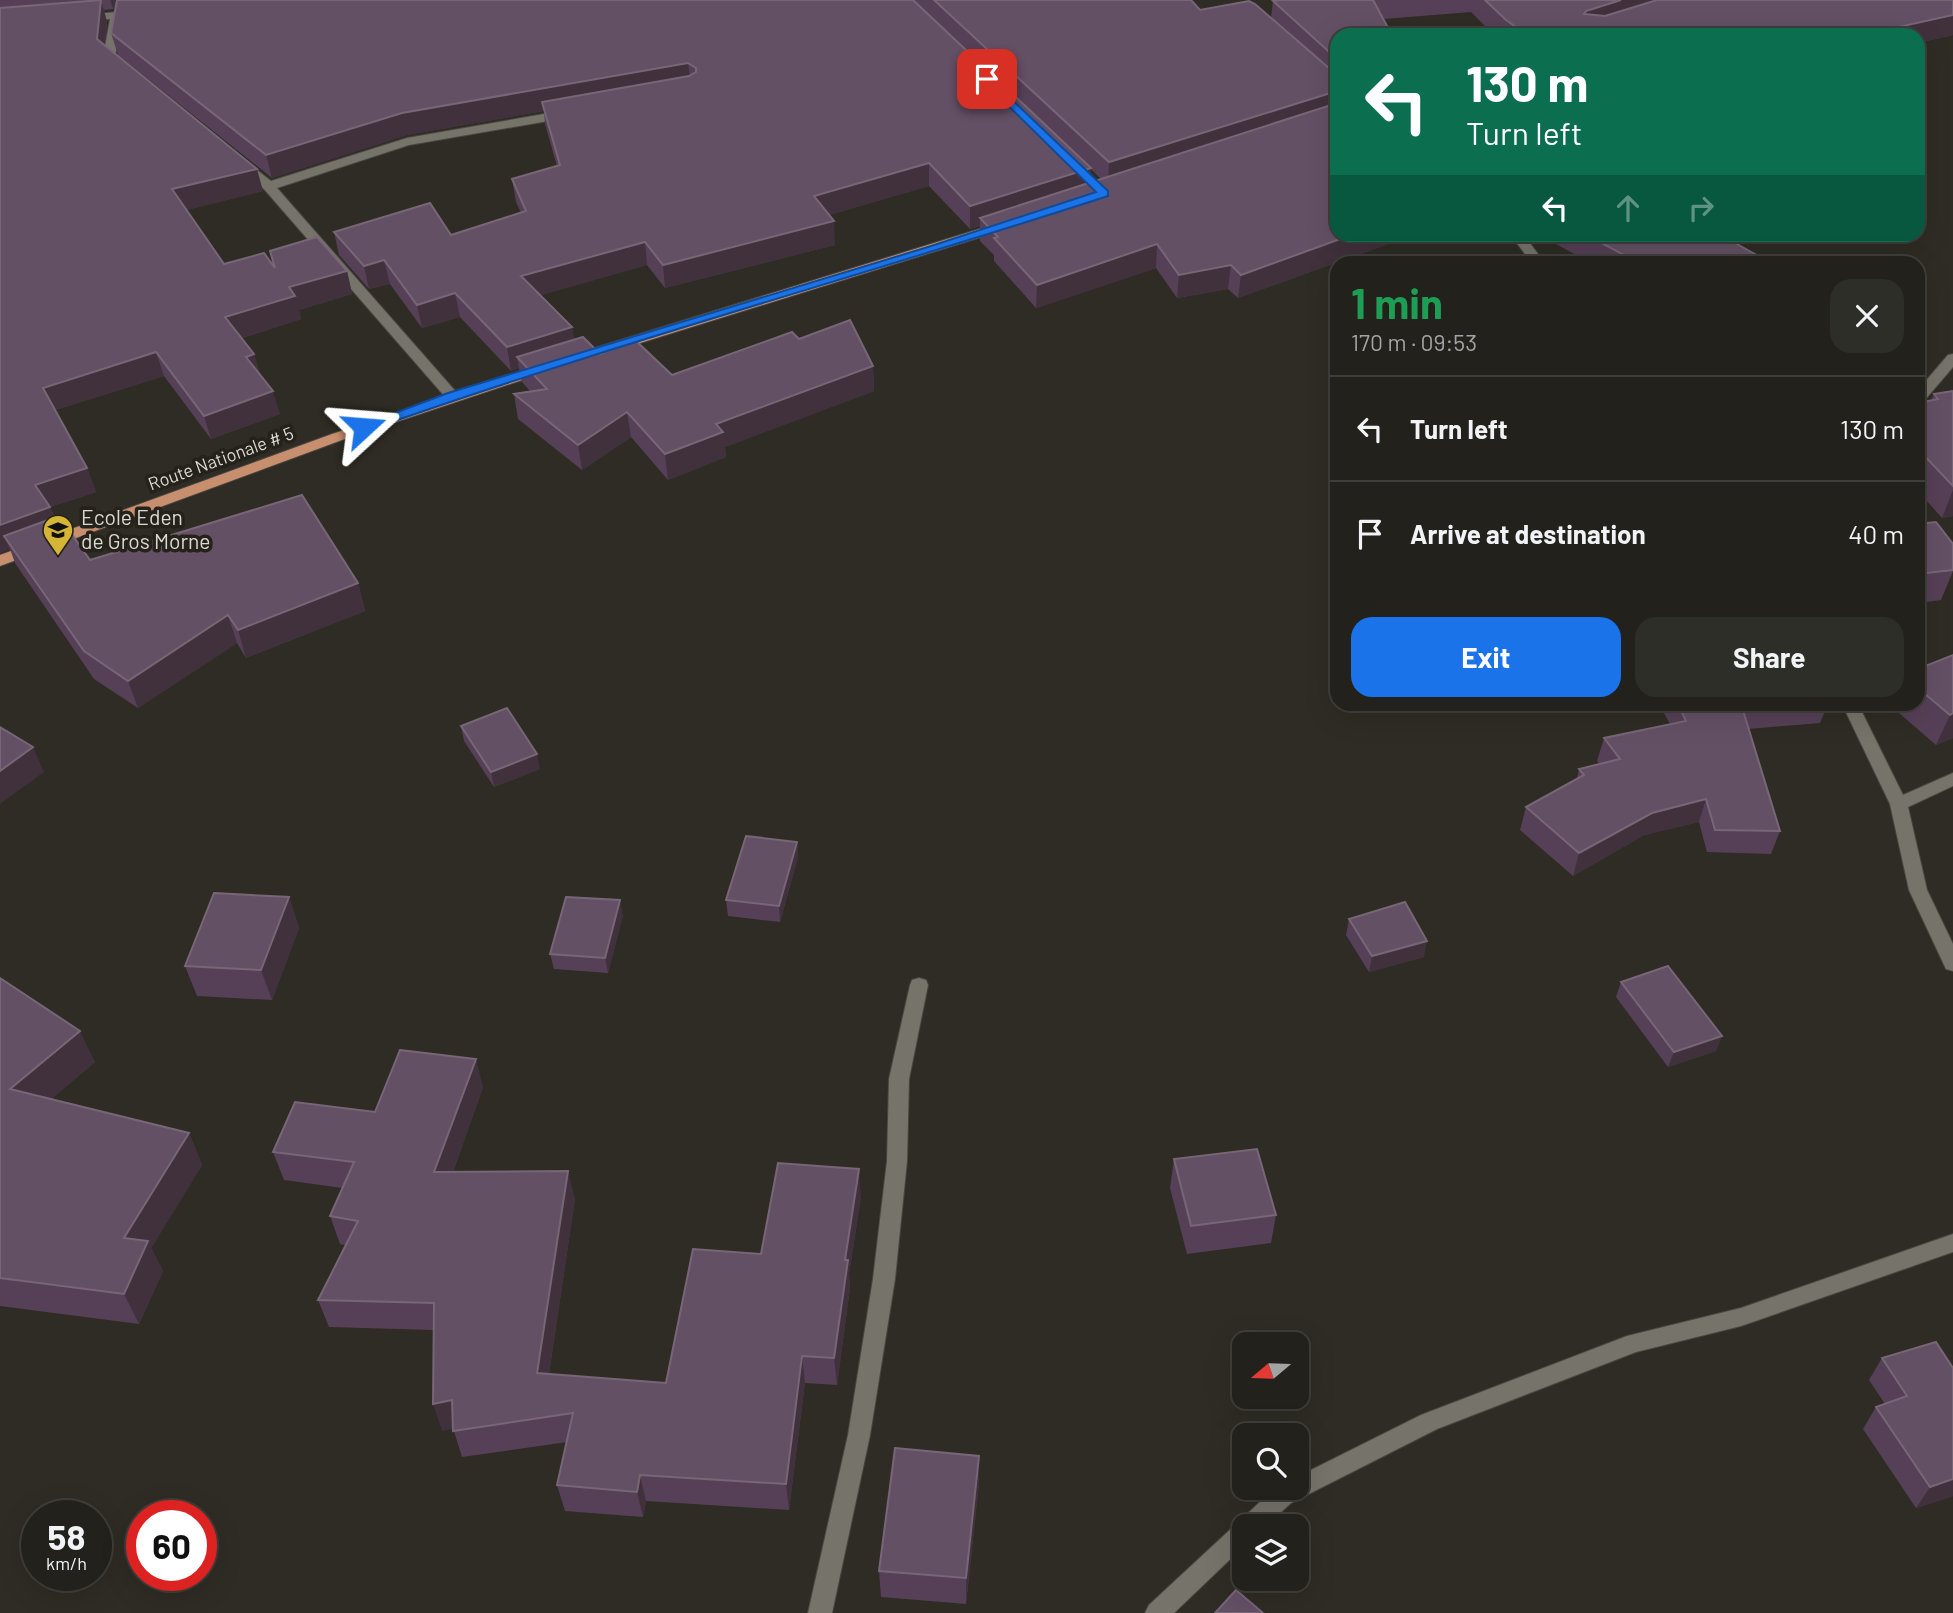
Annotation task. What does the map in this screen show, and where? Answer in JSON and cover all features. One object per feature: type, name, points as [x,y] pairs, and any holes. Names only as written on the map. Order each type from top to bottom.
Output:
[{"type":"main road","name":"Route Nationale # 5","points":[[0,561],[452,396],[1011,223]]},
{"type":"street","points":[[65,19],[122,11],[108,57],[130,74]]},
{"type":"street","points":[[269,186],[407,142],[583,111]]},
{"type":"street","points":[[226,152],[269,186],[452,396]]},
{"type":"street","points":[[1522,242],[1533,256]]},
{"type":"street","points":[[1925,391],[1953,358]]},
{"type":"street","points":[[1853,711],[1899,804],[1918,890],[1953,964]]},
{"type":"street","points":[[1899,804],[1953,779]]},
{"type":"street","points":[[820,1613],[863,1409],[884,1279],[896,1174],[899,1079],[919,985]]},
{"type":"street","points":[[1263,1514],[1283,1495],[1429,1422],[1635,1343],[1741,1317],[1953,1243]]},
{"type":"street","points":[[1157,1613],[1232,1542]]},
{"type":"building","points":[[101,0],[97,39],[257,169],[172,189],[224,264],[264,253],[275,268],[270,251],[317,237],[347,271],[289,287],[295,296],[225,317],[254,354],[246,357],[273,391],[204,416],[156,352],[43,388],[87,468],[35,485],[50,507],[0,525],[0,8]]},
{"type":"building","points":[[117,0],[913,0],[1091,168],[970,206],[929,163],[814,196],[834,221],[663,265],[645,242],[521,276],[572,327],[507,347],[455,293],[417,305],[384,260],[364,266],[334,232],[430,203],[451,235],[526,211],[512,179],[560,165],[542,102],[689,76],[696,72],[696,68],[688,63],[402,113],[266,155],[111,33]]},
{"type":"building","points":[[934,0],[1191,0],[1200,10],[1249,1],[1330,69],[1330,93],[1109,162]]},
{"type":"building","points":[[1373,0],[1388,28],[1330,28],[1330,53],[1273,1]]},
{"type":"building","points":[[1485,0],[1621,0],[1584,14],[1605,16],[1657,0],[1953,0],[1953,15],[1894,28],[1517,28]]},
{"type":"building","points":[[1330,105],[1332,242],[1241,275],[1231,265],[1179,275],[1157,244],[1037,285],[994,238],[998,237],[980,218]]},
{"type":"building","points":[[1600,242],[1733,242],[1758,256],[1626,256]]},
{"type":"building","points":[[850,320],[873,366],[716,424],[723,432],[665,454],[627,412],[578,445],[514,394],[547,389],[517,357],[583,337],[600,354],[635,340],[672,375],[792,332],[799,339]]},
{"type":"building","points":[[1953,391],[1953,486],[1925,456],[1925,402],[1938,399],[1934,394]]},
{"type":"building","points":[[302,495],[358,583],[238,630],[228,615],[128,681],[84,651],[4,536],[59,516],[90,560]]},
{"type":"building","points":[[1936,522],[1953,544],[1953,570],[1925,573],[1925,523]]},
{"type":"building","points":[[1953,655],[1953,713],[1950,715],[1925,694],[1925,666]]},
{"type":"building","points":[[507,708],[537,754],[491,772],[461,726]]},
{"type":"building","points":[[1681,711],[1743,711],[1780,831],[1715,830],[1706,799],[1652,813],[1579,853],[1526,807],[1584,775],[1579,769],[1620,759],[1604,738],[1686,721]]},
{"type":"building","points":[[0,727],[33,747],[0,771]]},
{"type":"building","points":[[746,836],[797,842],[779,906],[726,900]]},
{"type":"building","points":[[214,893],[289,897],[261,970],[185,966]]},
{"type":"building","points":[[566,897],[620,900],[605,958],[550,954]]},
{"type":"building","points":[[1405,902],[1427,941],[1372,956],[1349,919]]},
{"type":"building","points":[[1668,966],[1722,1036],[1674,1052],[1621,982]]},
{"type":"building","points":[[0,978],[80,1031],[10,1089],[189,1133],[124,1238],[148,1241],[124,1294],[0,1278]]},
{"type":"building","points":[[400,1050],[476,1059],[434,1172],[568,1171],[537,1373],[666,1383],[693,1249],[761,1254],[778,1163],[859,1169],[834,1358],[802,1356],[786,1484],[640,1475],[637,1492],[557,1485],[573,1413],[453,1431],[452,1400],[433,1404],[434,1303],[318,1300],[358,1221],[330,1216],[354,1162],[273,1152],[295,1102],[375,1112]]},
{"type":"building","points":[[1257,1149],[1276,1215],[1191,1226],[1174,1159]]},
{"type":"building","points":[[1936,1342],[1953,1368],[1953,1479],[1930,1487],[1876,1407],[1907,1396],[1882,1358]]},
{"type":"building","points":[[895,1448],[979,1456],[966,1578],[879,1571]]},
{"type":"building","points":[[1237,1591],[1263,1613],[1215,1613]]},
{"type":"place","name":"Ecole Eden de Gros Morne","points":[[58,557]]},
{"type":"route","points":[[364,427],[452,396],[705,320],[1104,193],[987,79]]}]
